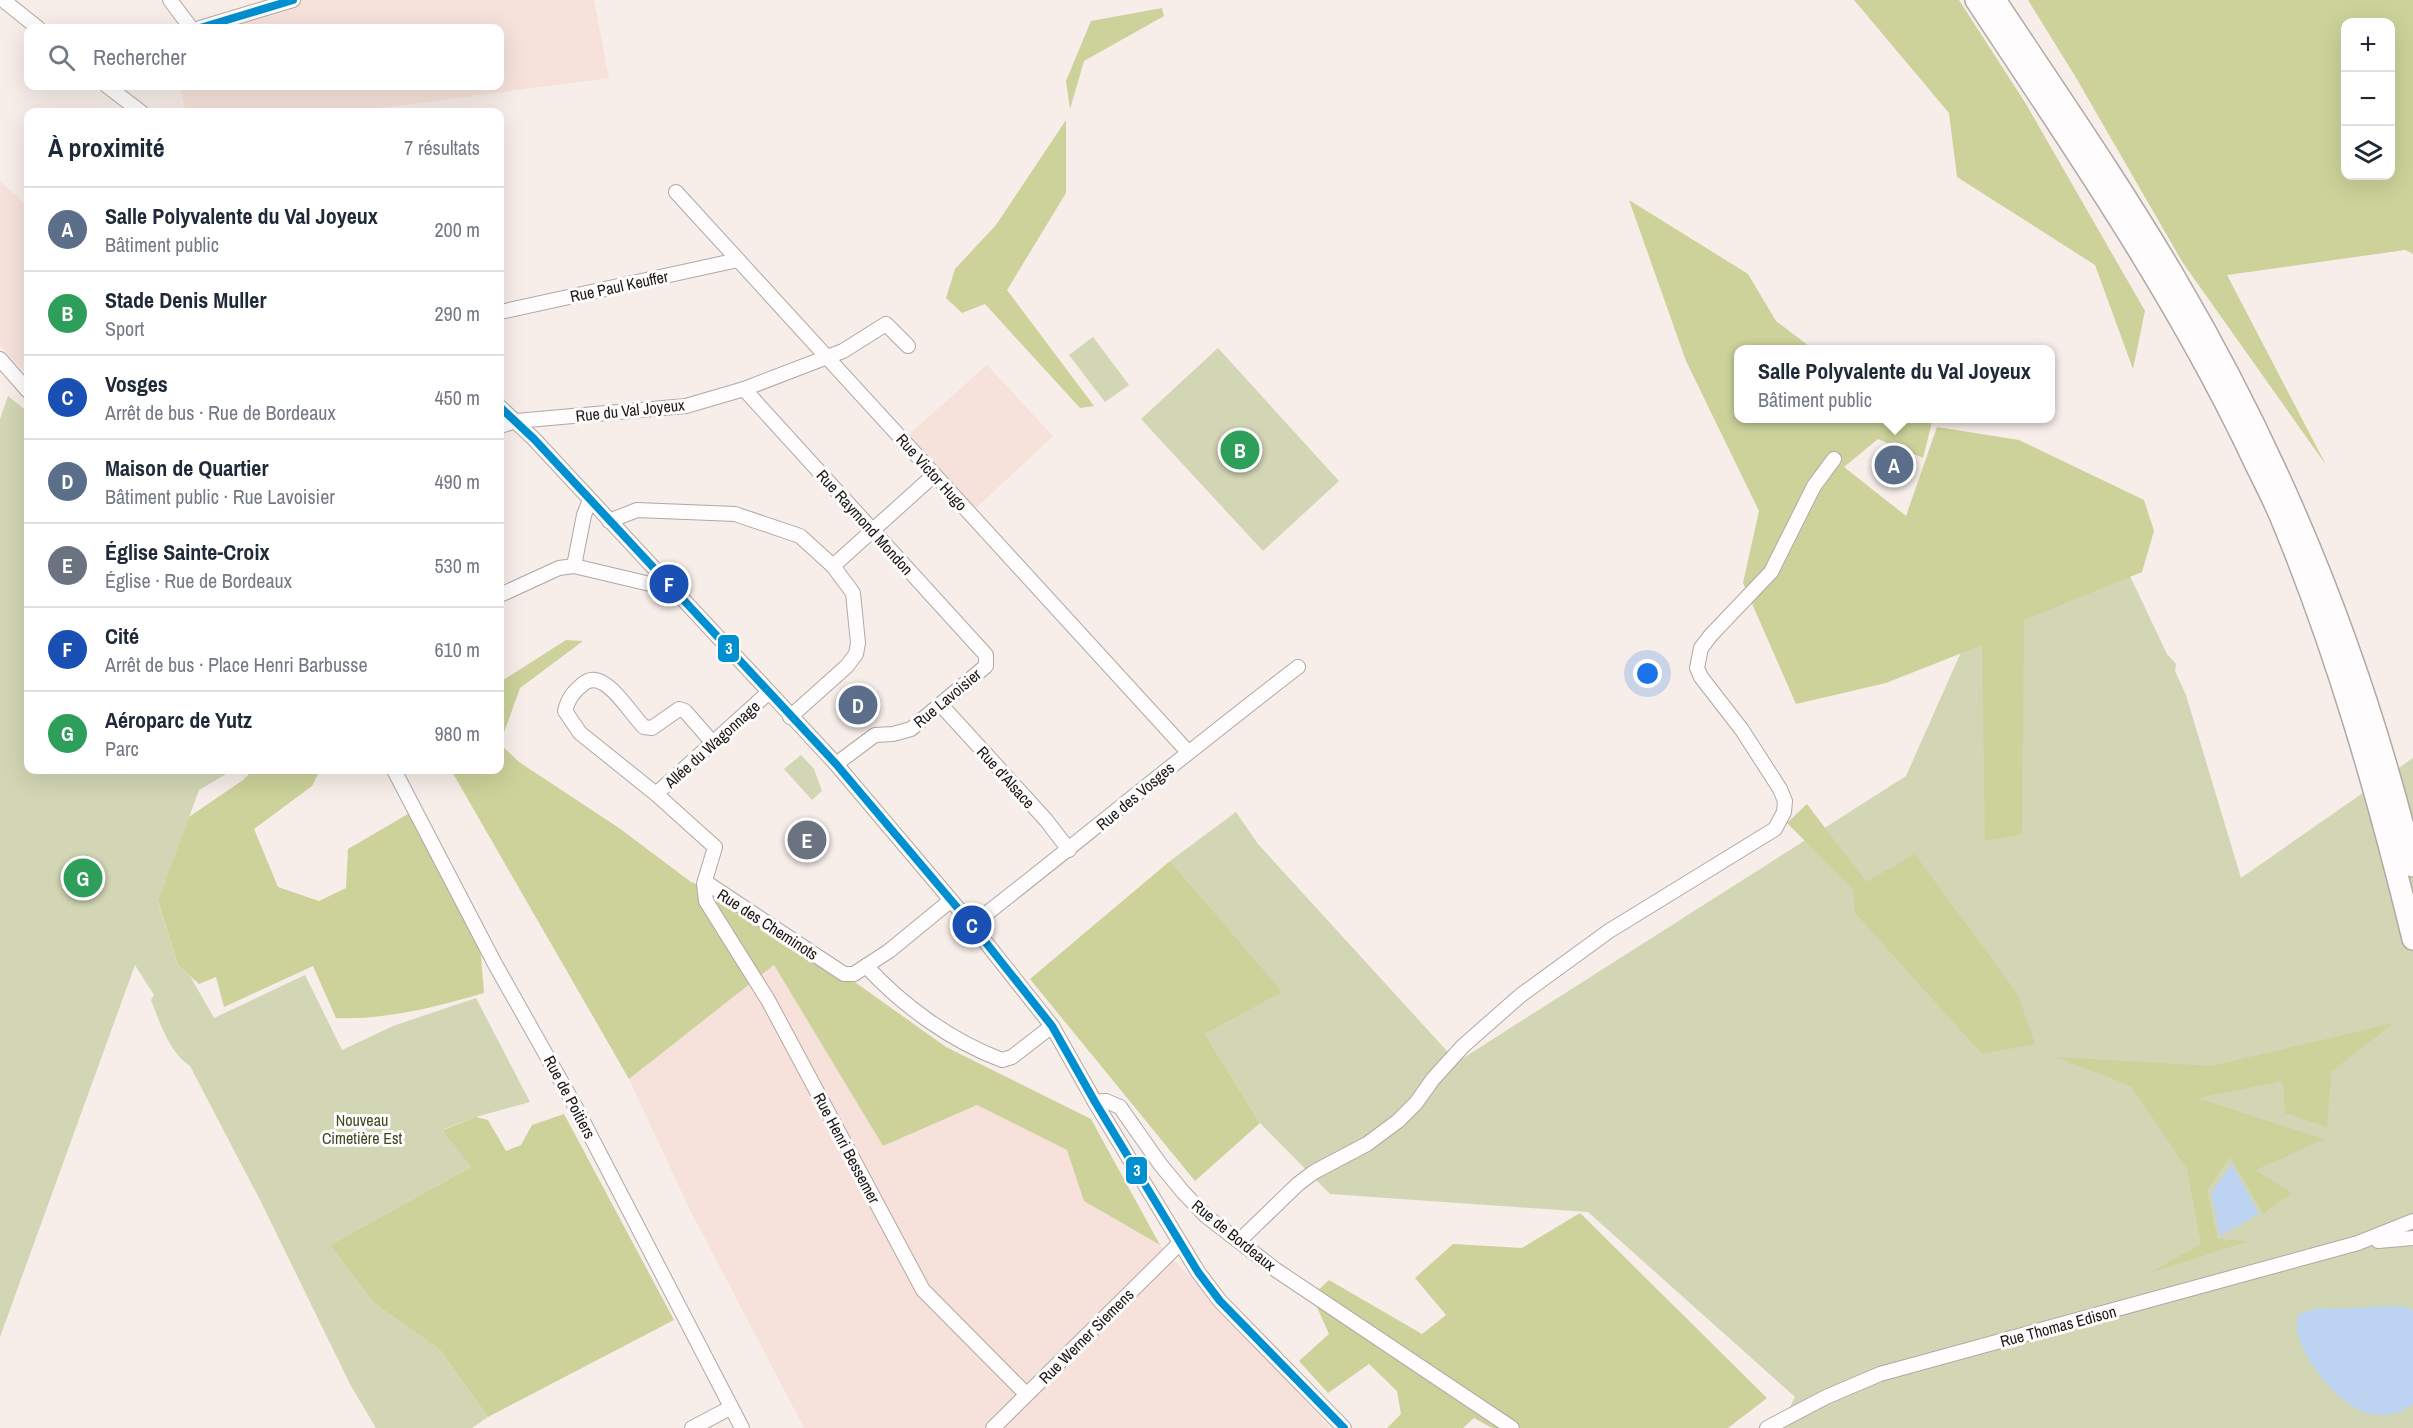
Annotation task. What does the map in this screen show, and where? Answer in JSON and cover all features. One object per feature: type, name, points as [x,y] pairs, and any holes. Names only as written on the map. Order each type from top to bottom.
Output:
[{"type":"highway","points":[[1976,0],[2161,284],[2224,399],[2279,512],[2319,616],[2366,758],[2413,939]]},
{"type":"highway","points":[[1995,0],[2174,277],[2212,343],[2282,484],[2331,601],[2371,715],[2413,866]]},
{"type":"street","points":[[3,0],[33,24]]},
{"type":"street","points":[[170,0],[188,24]]},
{"type":"street","points":[[213,24],[293,0]]},
{"type":"street","points":[[112,90],[136,108]]},
{"type":"street","name":"Rue Victor Hugo","points":[[676,192],[1188,752]]},
{"type":"street","name":"Rue Paul Keuffer","points":[[504,311],[738,260]]},
{"type":"street","name":"Rue du Val Joyeux","points":[[504,425],[516,421],[686,406],[744,389],[843,351],[886,324],[908,346]]},
{"type":"street","points":[[0,359],[24,386]]},
{"type":"street","name":"Rue Raymond Mondon","points":[[744,389],[986,655]]},
{"type":"street","points":[[504,410],[836,764],[972,926],[1052,1026],[1179,1244],[1220,1301],[1344,1428]]},
{"type":"street","points":[[1239,1241],[1298,1184],[1314,1172],[1367,1144],[1398,1120],[1416,1103],[1433,1079],[1463,1046],[1521,995],[1617,926],[1775,829],[1784,812],[1785,801],[1780,789],[1742,730],[1701,677],[1697,668],[1698,661],[1701,648],[1711,635],[1771,572],[1814,486],[1834,459]]},
{"type":"street","points":[[833,566],[934,475]]},
{"type":"street","points":[[574,566],[584,515],[590,500]]},
{"type":"street","points":[[609,521],[637,510],[735,514],[800,536],[833,566],[854,593],[858,643],[856,654],[847,666],[790,717]]},
{"type":"street","points":[[504,594],[559,568],[574,566],[650,584],[669,584]]},
{"type":"street","name":"Rue Lavoisier","points":[[836,764],[874,735],[893,734],[911,729],[986,666],[986,655]]},
{"type":"street","name":"Rue des Vosges","points":[[972,926],[1188,752],[1299,667]]},
{"type":"street","name":"Rue des Cheminots","points":[[713,743],[685,711],[679,709],[652,728],[644,727],[609,685],[595,679],[586,681],[576,689],[568,700],[565,711],[592,744],[656,794],[715,847],[705,880],[707,883],[844,974],[854,974],[866,966]]},
{"type":"street","name":"Allée du Wagonnage","points":[[656,794],[768,693]]},
{"type":"street","name":"Rue d'Alsace","points":[[941,705],[1046,820],[1069,850]]},
{"type":"street","name":"Rue de Poitiers","points":[[396,774],[495,964],[575,1106],[742,1428]]},
{"type":"street","name":"Rue Henri Bessemer","points":[[705,880],[706,901],[768,999],[923,1290],[1026,1394]]},
{"type":"street","points":[[950,901],[889,951],[866,966],[913,1009],[953,1037],[1002,1060],[1012,1057],[1052,1026]]},
{"type":"street","name":"Rue de Bordeaux","points":[[1095,1102],[1106,1101],[1120,1107],[1141,1139],[1183,1192],[1206,1216],[1276,1270],[1512,1428]]},
{"type":"street","points":[[2358,1243],[2413,1221]]},
{"type":"street","points":[[2358,1243],[2413,1238]]},
{"type":"street","name":"Rue Thomas Edison","points":[[1767,1428],[1826,1397],[1880,1374],[2358,1243]]},
{"type":"street","name":"Rue Werner Siemens","points":[[993,1428],[1179,1244]]},
{"type":"street","points":[[692,1428],[730,1407]]},
{"type":"shaded area","points":[[292,0],[594,0],[609,78],[380,108],[185,108],[181,90],[504,90],[504,24],[216,24]]},
{"type":"shaded area","points":[[0,181],[24,203],[24,371],[0,346]]},
{"type":"shaded area","points":[[987,365],[1053,436],[975,509],[907,436]]},
{"type":"shaded area","points":[[774,965],[883,1146],[977,1105],[1068,1150],[1084,1201],[1160,1245],[1330,1428],[804,1428],[688,1206],[629,1079]]},
{"type":"green space","points":[[1854,0],[1959,0],[2026,104],[2145,311],[2133,369],[2095,265],[1957,177],[1949,113]]},
{"type":"green space","points":[[2028,0],[2413,0],[2413,254],[2405,250],[2227,275],[2326,465],[2183,263],[2075,76]]},
{"type":"green space","points":[[1162,8],[1164,16],[1084,61],[1070,109],[1066,81],[1091,21]]},
{"type":"green space","points":[[1066,120],[1066,193],[1007,290],[1094,406],[1080,408],[985,304],[962,313],[946,298],[955,269],[996,225]]},
{"type":"green space","points":[[1629,200],[1748,274],[1776,321],[1808,345],[1734,345],[1734,423],[1932,423],[1923,458],[1878,439],[1844,467],[1906,516],[1937,427],[2019,440],[2144,500],[2154,531],[2142,572],[2024,620],[2022,834],[1985,841],[1982,645],[1886,683],[1796,704],[1743,583],[1759,511],[1686,361]]},
{"type":"green space","points":[[1093,337],[1129,385],[1105,402],[1069,355]]},
{"type":"green space","points":[[1218,348],[1339,481],[1263,551],[1141,419]]},
{"type":"green space","name":"Nouveau Cimetière Est","points":[[8,396],[24,409],[24,774],[226,774],[199,790],[158,902],[178,965],[190,976],[214,1018],[305,975],[342,1050],[393,1026],[476,998],[530,1102],[476,1117],[444,1129],[471,1167],[330,1245],[374,1303],[440,1350],[488,1417],[472,1428],[376,1428],[351,1386],[261,1202],[190,1066],[176,1053],[166,1036],[151,1000],[154,995],[135,965],[0,1337],[0,419]]},
{"type":"green space","points":[[2119,553],[2167,654],[2176,664],[2175,671],[2186,695],[2241,878],[2413,758],[2413,1428],[1779,1428],[1795,1397],[1588,1212],[1330,1194],[1260,1123],[1205,1034],[1281,992],[1170,861],[1236,812],[1258,844],[1457,1062],[1906,776],[1966,641]]},
{"type":"green space","points":[[566,640],[583,641],[520,688],[504,733],[504,679]]},
{"type":"green space","points":[[504,748],[519,762],[619,828],[691,882],[710,890],[814,953],[946,1047],[1091,1119],[1160,1245],[1084,1201],[1067,1150],[977,1105],[883,1146],[774,965],[629,1079],[453,774],[504,774]]},
{"type":"green space","points":[[801,755],[814,769],[822,791],[812,800],[784,769]]},
{"type":"green space","points":[[249,774],[318,774],[312,786],[254,829],[278,887],[319,901],[346,888],[348,849],[413,811],[479,934],[484,993],[392,1015],[336,1018],[313,966],[224,1007],[216,977],[199,984],[178,965],[158,901],[189,817]]},
{"type":"green space","points":[[1807,804],[1866,882],[1915,854],[2018,995],[2035,1044],[1982,1054],[1855,913],[1853,889],[1787,823]]},
{"type":"green space","points":[[1170,861],[1282,992],[1205,1034],[1260,1123],[1195,1181],[1030,979]]},
{"type":"green space","points":[[2394,1023],[2331,1072],[2327,1127],[2285,1113],[2283,1081],[2197,1098],[2324,1139],[2256,1170],[2292,1193],[2263,1214],[2230,1157],[2207,1190],[2218,1239],[2249,1241],[2147,1274],[2201,1244],[2187,1169],[2131,1086],[2056,1057],[2212,1066]]},
{"type":"green space","points":[[564,1114],[674,1320],[488,1417],[440,1350],[374,1303],[330,1245],[471,1167],[443,1130],[476,1117],[488,1120],[506,1151],[521,1145],[532,1125]]},
{"type":"green space","points":[[1580,1213],[1767,1398],[1728,1428],[1492,1428],[1474,1418],[1463,1428],[1387,1428],[1401,1414],[1397,1391],[1369,1364],[1328,1393],[1299,1361],[1329,1334],[1312,1296],[1329,1280],[1422,1334],[1446,1315],[1415,1278],[1453,1244],[1522,1248]]},
{"type":"water","points":[[2232,1164],[2259,1214],[2220,1236],[2211,1193]]},
{"type":"water","points":[[2402,1306],[2413,1310],[2413,1404],[2393,1414],[2370,1414],[2358,1409],[2331,1388],[2308,1359],[2297,1328],[2298,1315],[2313,1309]]},
{"type":"transit line","name":"3","points":[[213,24],[293,0]]},
{"type":"transit line","name":"3","points":[[504,411],[534,439],[836,764],[972,925],[1052,1026],[1095,1102],[1198,1272],[1220,1301],[1344,1428]]},
{"type":"place","name":"Stade Denis Muller","points":[[1240,450]]},
{"type":"place","name":"Salle Polyvalente du Val Joyeux","points":[[1894,465]]},
{"type":"place","name":"Cité","points":[[669,584]]},
{"type":"place","name":"Maison de Quartier","points":[[858,705]]},
{"type":"place","name":"Église Sainte-Croix","points":[[807,840]]},
{"type":"place","name":"Aéroparc de Yutz","points":[[83,878]]},
{"type":"place","name":"Vosges","points":[[972,925]]}]
